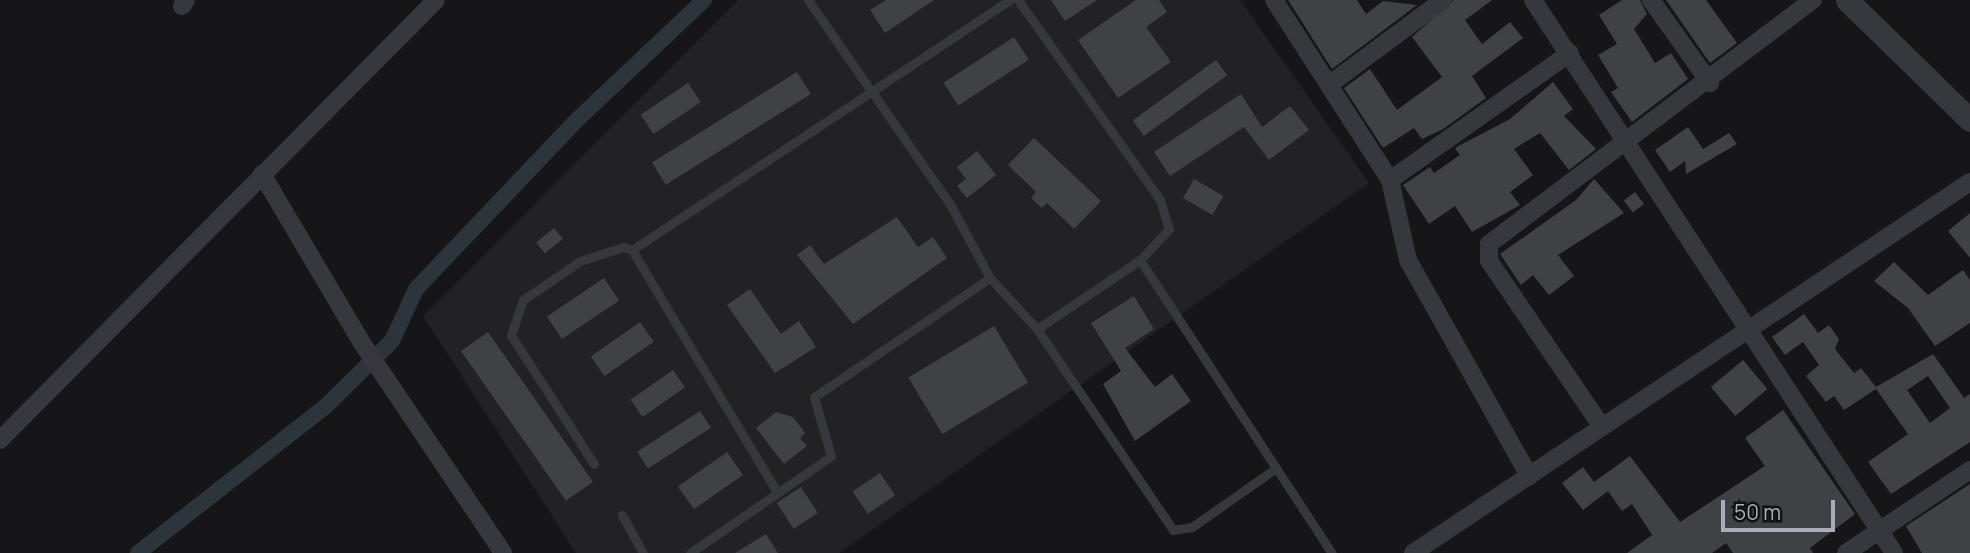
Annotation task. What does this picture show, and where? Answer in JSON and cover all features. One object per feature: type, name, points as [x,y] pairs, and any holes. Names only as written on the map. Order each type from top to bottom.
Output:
[{"type":"street","points":[[0,440],[436,0]]},
{"type":"street","points":[[1275,0],[1390,180],[1408,260],[1530,476]]},
{"type":"street","points":[[1330,84],[1443,0]]},
{"type":"street","points":[[1533,0],[1632,143],[1894,553]]},
{"type":"street","points":[[1651,0],[1710,83]]},
{"type":"street","points":[[1602,428],[1486,253],[1489,244],[1632,143],[1813,0]]},
{"type":"street","points":[[1847,0],[1970,120]]},
{"type":"street","points":[[1390,180],[1570,53]]},
{"type":"street","points":[[262,174],[362,343],[503,553]]},
{"type":"street","points":[[1413,553],[1751,331],[1970,182]]},
{"type":"street","points":[[1846,553],[1970,470]]},
{"type":"lane","points":[[808,0],[874,93],[990,278],[1037,329],[1173,530],[1192,527],[1276,468]]},
{"type":"lane","points":[[594,464],[511,335],[523,300],[605,248],[632,250],[874,93],[1009,0]]},
{"type":"lane","points":[[1018,0],[1160,200],[1169,229],[1140,260],[1037,329]]},
{"type":"lane","points":[[632,250],[776,491]]},
{"type":"lane","points":[[1140,260],[1332,553]]},
{"type":"lane","points":[[690,553],[776,491],[831,456],[814,397],[990,278]]},
{"type":"lane","points":[[622,515],[643,553]]},
{"type":"shaded area","points":[[738,0],[1240,0],[1369,183],[839,553],[576,553],[423,316]]},
{"type":"building","points":[[886,0],[934,0],[885,33],[870,10]]},
{"type":"building","points":[[1051,0],[1097,0],[1065,21]]},
{"type":"building","points":[[1136,0],[1159,0],[1167,12],[1146,27],[1171,62],[1118,98],[1078,40]]},
{"type":"building","points":[[1288,0],[1357,0],[1366,14],[1383,1],[1417,5],[1332,69]]},
{"type":"building","points":[[1454,0],[1492,0],[1465,20],[1482,44],[1510,22],[1523,38],[1472,76],[1486,98],[1443,129],[1422,139],[1414,128],[1383,148],[1344,88],[1370,69],[1397,110],[1442,77],[1412,37]]},
{"type":"building","points":[[1622,0],[1640,0],[1647,14],[1634,29],[1655,63],[1671,53],[1688,79],[1632,122],[1611,92],[1618,88],[1598,55],[1617,44],[1599,15]]},
{"type":"building","points":[[1666,0],[1706,0],[1737,43],[1710,63]]},
{"type":"building","points":[[1014,37],[1029,60],[958,105],[944,83]]},
{"type":"building","points":[[1216,60],[1227,75],[1144,136],[1133,121]]},
{"type":"building","points":[[797,72],[811,94],[666,185],[652,163]]},
{"type":"building","points":[[1553,82],[1573,109],[1564,116],[1596,149],[1569,170],[1540,133],[1514,149],[1533,175],[1510,192],[1520,205],[1472,232],[1455,206],[1429,224],[1403,185],[1430,167],[1434,173],[1460,155],[1455,148],[1510,119]]},
{"type":"building","points":[[688,83],[701,102],[654,134],[641,115]]},
{"type":"building","points":[[1241,94],[1262,127],[1290,106],[1309,130],[1269,160],[1244,127],[1170,176],[1154,152]]},
{"type":"building","points":[[1688,127],[1703,149],[1729,133],[1737,144],[1686,174],[1685,161],[1670,172],[1655,150]]},
{"type":"building","points":[[1034,138],[1101,201],[1074,229],[1047,203],[1042,208],[1031,198],[1036,192],[1008,165]]},
{"type":"building","points":[[977,151],[996,175],[967,198],[957,186],[966,179],[957,167]]},
{"type":"building","points":[[1194,179],[1223,196],[1212,215],[1183,198]]},
{"type":"building","points":[[1594,179],[1624,213],[1558,255],[1574,276],[1549,295],[1533,275],[1521,285],[1500,254],[1576,200]]},
{"type":"building","points":[[1635,192],[1644,204],[1633,212],[1624,200]]},
{"type":"building","points":[[1970,213],[1970,258],[1948,231]]},
{"type":"building","points":[[897,217],[918,247],[933,237],[947,258],[853,324],[797,255],[810,245],[824,264]]},
{"type":"building","points":[[554,228],[563,239],[545,253],[536,242]]},
{"type":"building","points":[[1894,262],[1928,295],[1963,270],[1970,280],[1970,323],[1935,346],[1908,308],[1874,281]]},
{"type":"building","points":[[604,278],[619,300],[562,339],[547,317]]},
{"type":"building","points":[[750,289],[781,334],[799,321],[816,347],[775,373],[727,305]]},
{"type":"building","points":[[1134,296],[1154,329],[1125,348],[1155,387],[1172,374],[1191,401],[1135,441],[1103,384],[1121,371],[1091,323]]},
{"type":"building","points":[[1804,314],[1818,333],[1829,325],[1839,339],[1835,349],[1854,373],[1861,368],[1876,387],[1933,354],[1964,398],[1970,394],[1970,442],[1891,494],[1868,462],[1908,434],[1876,389],[1844,410],[1834,396],[1826,402],[1806,376],[1819,365],[1803,342],[1785,355],[1772,337]],"holes":[[[1928,376],[1950,408],[1930,423],[1907,390]]]},
{"type":"building","points":[[640,322],[654,342],[605,376],[591,356]]},
{"type":"building","points":[[994,326],[1028,383],[942,434],[908,378]]},
{"type":"building","points":[[488,332],[593,482],[566,501],[461,351]]},
{"type":"building","points":[[1743,360],[1767,389],[1735,416],[1711,387]]},
{"type":"building","points":[[673,370],[685,387],[642,417],[630,400]]},
{"type":"building","points":[[1783,410],[1855,514],[1810,548],[1813,553],[1733,553],[1726,543],[1712,553],[1627,553],[1652,535],[1632,504],[1622,511],[1608,491],[1583,510],[1562,483],[1583,467],[1594,482],[1630,456],[1680,522],[1765,466],[1745,438]]},
{"type":"building","points":[[700,411],[711,428],[648,469],[637,452]]},
{"type":"building","points":[[776,412],[793,417],[805,433],[800,438],[807,446],[784,464],[756,428]]},
{"type":"building","points":[[727,452],[743,475],[694,509],[678,486]]},
{"type":"building","points":[[880,473],[895,495],[868,514],[853,491]]},
{"type":"building","points":[[1970,484],[1970,553],[1922,553],[1906,526]]},
{"type":"building","points":[[801,487],[818,513],[794,529],[777,503]]},
{"type":"building","points":[[766,534],[778,553],[735,553]]},
{"type":"waterway","points":[[138,553],[325,407],[392,341],[416,289],[579,118],[704,0]]}]
